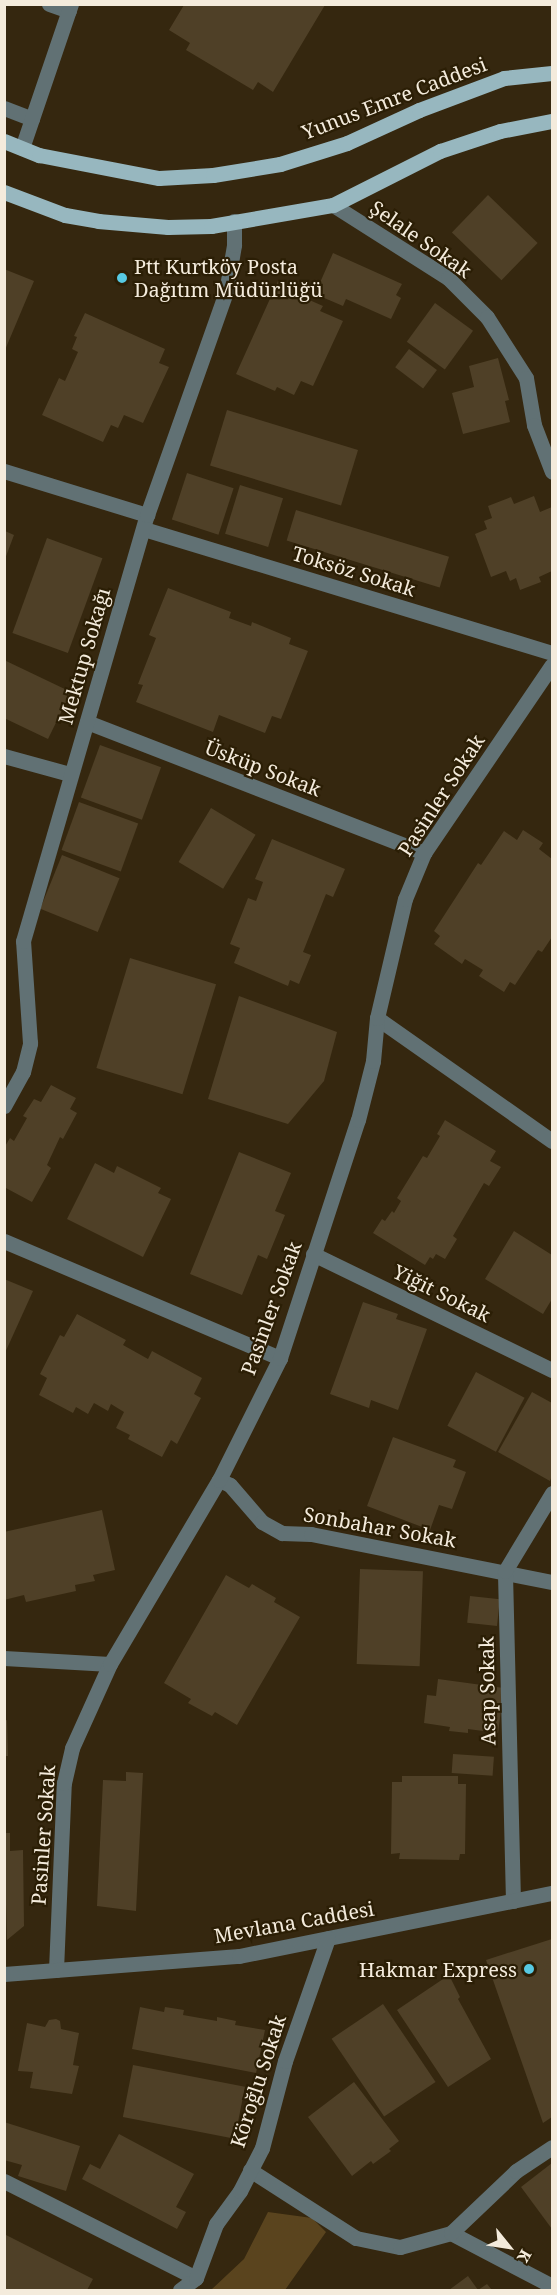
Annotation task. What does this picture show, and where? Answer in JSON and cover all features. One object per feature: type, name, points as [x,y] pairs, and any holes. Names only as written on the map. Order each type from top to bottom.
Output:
[{"type":"main road","name":"Yunus Emre Caddesi","points":[[4,141],[39,155],[159,178],[213,175],[280,164],[347,143],[419,110],[504,78],[552,73]]},
{"type":"main road","points":[[4,192],[65,215],[168,227],[211,226],[333,205],[440,151],[500,131],[552,122]]},
{"type":"street","points":[[22,148],[70,8],[49,4]]},
{"type":"street","points":[[4,108],[32,119]]},
{"type":"street","name":"Şelale Sokak","points":[[333,205],[448,278],[487,317],[526,378],[534,425],[552,472]]},
{"type":"street","name":"Mektup Sokağı","points":[[4,1106],[23,1072],[30,1043],[23,941],[145,522],[226,292],[234,245],[234,221]]},
{"type":"street","name":"Toksöz Sokak","points":[[4,471],[145,522],[552,653]]},
{"type":"street","name":"Pasinler Sokak","points":[[56,1970],[64,1783],[72,1748],[110,1664],[219,1480],[280,1358],[358,1120],[373,1061],[377,1018],[405,898],[424,853],[552,665]]},
{"type":"street","name":"Üsküp Sokak","points":[[87,722],[424,853]]},
{"type":"street","points":[[4,756],[70,774]]},
{"type":"street","points":[[377,1018],[552,1141]]},
{"type":"street","points":[[4,1241],[280,1358]]},
{"type":"street","name":"Yiğit Sokak","points":[[313,1254],[552,1370]]},
{"type":"street","name":"Sonbahar Sokak","points":[[219,1480],[230,1485],[262,1522],[282,1533],[311,1534],[552,1582]]},
{"type":"street","points":[[505,1571],[552,1493]]},
{"type":"street","name":"Asap Sokak","points":[[505,1571],[513,1901]]},
{"type":"street","points":[[4,1658],[110,1664]]},
{"type":"street","name":"Mevlana Caddesi","points":[[4,1974],[239,1956],[552,1893]]},
{"type":"street","name":"Köroğlu Sokak","points":[[196,2278],[216,2224],[240,2191],[262,2148],[285,2061],[328,1938]]},
{"type":"street","points":[[250,2170],[356,2238],[400,2247],[451,2233],[516,2170],[552,2147]]},
{"type":"street","points":[[4,2181],[196,2278],[180,2290]]},
{"type":"street","points":[[451,2233],[552,2286]]},
{"type":"shaded area","points":[[268,2212],[312,2218],[326,2232],[285,2290],[211,2290],[244,2259]]},
{"type":"building","points":[[184,5],[325,5],[273,92],[258,82],[253,90],[186,50],[190,43],[169,30]]},
{"type":"building","points":[[488,195],[538,243],[502,280],[452,232]]},
{"type":"building","points":[[333,253],[402,284],[396,295],[401,298],[391,319],[346,299],[343,306],[315,294]]},
{"type":"building","points":[[4,269],[34,281],[5,350],[4,350]]},
{"type":"building","points":[[278,281],[299,291],[298,295],[323,306],[320,311],[343,321],[313,386],[301,381],[294,395],[277,387],[275,391],[236,374]]},
{"type":"building","points":[[435,303],[473,331],[445,369],[407,342]]},
{"type":"building","points":[[85,313],[165,349],[159,363],[169,367],[143,423],[124,415],[118,428],[111,425],[103,442],[42,415],[59,378],[65,381],[78,352],[72,349],[77,337],[74,336]]},
{"type":"building","points":[[409,349],[437,370],[423,388],[395,367]]},
{"type":"building","points":[[498,358],[509,400],[505,401],[510,422],[463,434],[452,393],[474,387],[469,366]]},
{"type":"building","points":[[227,410],[358,450],[341,506],[210,465]]},
{"type":"building","points":[[187,473],[234,488],[218,535],[172,520]]},
{"type":"building","points":[[240,485],[283,498],[268,547],[225,534]]},
{"type":"building","points":[[534,496],[540,512],[552,507],[552,571],[539,577],[541,582],[520,590],[516,578],[510,581],[506,571],[491,577],[475,534],[487,529],[484,521],[492,518],[488,506],[511,497],[514,504]]},
{"type":"building","points":[[296,510],[449,557],[440,587],[287,541]]},
{"type":"building","points":[[5,531],[14,535],[5,559]]},
{"type":"building","points":[[47,538],[102,558],[68,653],[12,633]]},
{"type":"building","points":[[168,588],[231,612],[229,618],[251,626],[252,622],[291,638],[289,644],[308,651],[281,719],[272,716],[265,733],[219,715],[213,732],[136,702],[143,685],[138,684],[156,638],[149,635]]},
{"type":"building","points":[[4,660],[71,692],[48,739],[4,718]]},
{"type":"building","points":[[100,745],[161,767],[142,820],[81,798]]},
{"type":"building","points":[[79,802],[138,824],[121,871],[62,850]]},
{"type":"building","points":[[211,808],[256,835],[223,889],[179,862]]},
{"type":"building","points":[[523,830],[543,843],[539,849],[552,859],[552,937],[542,952],[538,950],[515,985],[510,982],[504,992],[479,976],[483,970],[465,959],[462,964],[434,944],[440,936],[434,931],[478,863],[481,865],[504,831],[517,840]]},
{"type":"building","points":[[272,839],[345,869],[333,897],[326,894],[303,952],[311,955],[299,984],[290,980],[288,986],[234,963],[240,948],[230,944],[248,898],[256,901],[263,882],[255,879]]},
{"type":"building","points":[[62,855],[119,878],[98,932],[40,909]]},
{"type":"building","points":[[130,958],[216,984],[182,1094],[96,1068]]},
{"type":"building","points":[[239,996],[337,1032],[324,1081],[288,1124],[208,1099]]},
{"type":"building","points":[[51,1085],[76,1098],[70,1109],[77,1113],[63,1139],[60,1137],[47,1165],[51,1168],[32,1202],[4,1187],[4,1148],[10,1138],[14,1141],[27,1118],[23,1116],[34,1099],[41,1102]]},
{"type":"building","points":[[445,1120],[496,1151],[490,1161],[501,1167],[489,1186],[484,1183],[453,1236],[457,1239],[445,1259],[436,1254],[433,1259],[430,1257],[425,1265],[373,1233],[382,1219],[385,1221],[392,1211],[394,1213],[401,1201],[397,1198],[423,1156],[427,1158],[440,1136],[437,1134]]},
{"type":"building","points":[[239,1152],[291,1173],[275,1211],[285,1215],[267,1259],[258,1255],[242,1295],[190,1274]]},
{"type":"building","points":[[95,1163],[114,1173],[117,1166],[161,1188],[158,1193],[171,1199],[143,1257],[67,1219]]},
{"type":"building","points":[[514,1231],[552,1255],[552,1299],[543,1314],[485,1279]]},
{"type":"building","points":[[4,1279],[33,1291],[4,1355]]},
{"type":"building","points":[[363,1302],[398,1314],[396,1319],[427,1329],[398,1410],[371,1400],[369,1408],[330,1394]]},
{"type":"building","points":[[77,1314],[126,1340],[123,1345],[148,1359],[152,1351],[202,1378],[194,1394],[201,1398],[177,1444],[171,1440],[162,1457],[128,1439],[130,1435],[116,1428],[124,1412],[111,1404],[108,1411],[94,1403],[88,1414],[76,1407],[73,1413],[39,1395],[47,1378],[40,1374],[60,1335],[64,1337]]},
{"type":"building","points":[[476,1372],[525,1398],[496,1452],[447,1426]]},
{"type":"building","points":[[532,1392],[552,1403],[552,1476],[550,1481],[498,1452]]},
{"type":"building","points":[[393,1437],[456,1460],[453,1467],[466,1472],[452,1509],[439,1505],[430,1530],[367,1506]]},
{"type":"building","points":[[102,1510],[115,1570],[93,1575],[95,1581],[75,1585],[76,1591],[26,1602],[24,1595],[4,1600],[4,1532]]},
{"type":"building","points":[[360,1569],[423,1571],[420,1666],[357,1664]]},
{"type":"building","points":[[226,1575],[249,1588],[252,1584],[276,1598],[274,1602],[300,1617],[237,1725],[215,1712],[212,1716],[188,1703],[191,1699],[164,1683]]},
{"type":"building","points":[[470,1596],[500,1599],[497,1626],[467,1623]]},
{"type":"building","points":[[438,1679],[504,1688],[498,1733],[468,1729],[468,1733],[449,1731],[450,1727],[424,1723],[427,1695],[436,1696]]},
{"type":"building","points":[[7,1720],[8,1756],[4,1756],[4,1721]]},
{"type":"building","points":[[453,1754],[494,1757],[493,1776],[452,1773]]},
{"type":"building","points":[[126,1772],[143,1773],[136,1911],[97,1906],[103,1780],[126,1781]]},
{"type":"building","points":[[402,1776],[458,1776],[458,1784],[466,1784],[465,1854],[460,1854],[459,1860],[399,1859],[400,1853],[391,1854],[392,1782],[402,1782]]},
{"type":"building","points":[[4,1833],[10,1833],[10,1851],[23,1850],[24,1926],[7,1940]]},
{"type":"building","points":[[552,1939],[552,2117],[543,2123],[486,1960]]},
{"type":"building","points":[[449,1975],[460,1997],[458,1999],[491,2059],[448,2087],[397,2010]]},
{"type":"building","points":[[383,2004],[436,2082],[384,2117],[332,2039]]},
{"type":"building","points":[[140,2007],[164,2012],[165,2007],[184,2010],[183,2015],[217,2021],[217,2017],[236,2021],[235,2025],[265,2030],[256,2073],[132,2049]]},
{"type":"building","points":[[49,2020],[60,2021],[61,2029],[79,2033],[73,2065],[79,2066],[72,2094],[30,2088],[33,2072],[18,2071],[27,2023],[45,2027]]},
{"type":"building","points":[[133,2065],[245,2087],[235,2139],[123,2117]]},
{"type":"building","points":[[354,2082],[399,2141],[389,2149],[391,2151],[373,2164],[371,2161],[352,2176],[308,2117]]},
{"type":"building","points":[[4,2122],[80,2146],[66,2191],[18,2176],[22,2165],[4,2160]]},
{"type":"building","points":[[119,2134],[194,2174],[176,2207],[186,2212],[177,2229],[82,2179],[90,2164],[100,2169]]},
{"type":"building","points":[[552,2163],[552,2229],[521,2187]]},
{"type":"building","points":[[4,2234],[93,2279],[87,2290],[4,2290]]},
{"type":"building","points":[[468,2276],[478,2290],[449,2290]]},
{"type":"building","points":[[487,2284],[492,2290],[478,2290]]},
{"type":"place","name":"Ptt Kurtköy Posta Dağıtım Müdürlüğü","points":[[122,278]]},
{"type":"place","name":"Hakmar Express","points":[[529,1969]]}]
